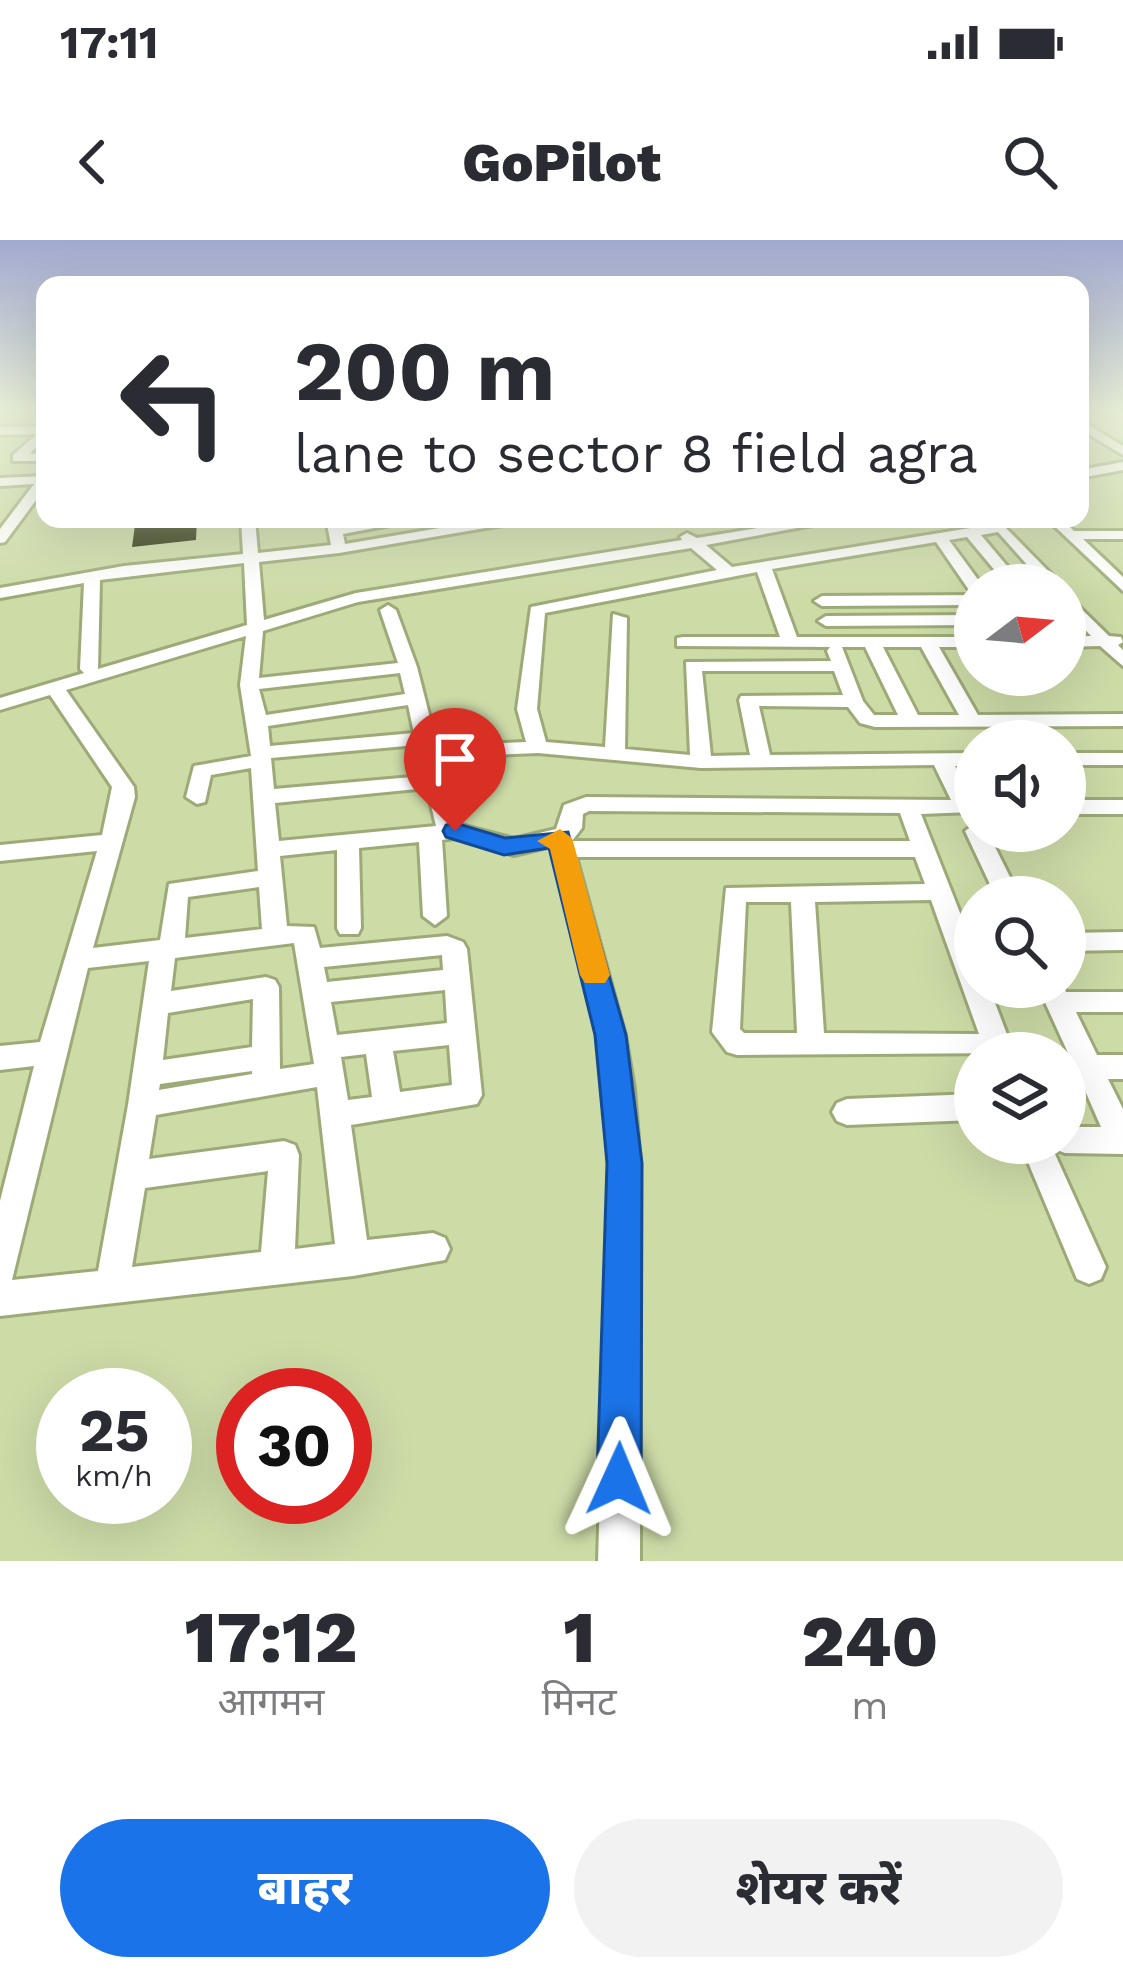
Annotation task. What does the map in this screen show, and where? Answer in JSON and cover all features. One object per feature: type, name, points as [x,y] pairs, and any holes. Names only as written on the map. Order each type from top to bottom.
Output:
[{"type":"street","points":[[0,482],[36,480]]},
{"type":"street","points":[[0,539],[36,492]]},
{"type":"street","points":[[0,511],[36,510]]},
{"type":"street","points":[[248,528],[254,626],[249,685],[258,722],[274,936]]},
{"type":"street","points":[[335,528],[340,549]]},
{"type":"street","points":[[0,593],[92,576],[340,549],[464,528]]},
{"type":"street","points":[[0,694],[372,595],[751,528]]},
{"type":"street","points":[[689,539],[771,528]]},
{"type":"street","points":[[538,747],[526,709],[537,610],[970,531],[1004,528],[1036,564]]},
{"type":"street","points":[[1064,528],[1123,586]]},
{"type":"street","points":[[970,531],[998,564]]},
{"type":"street","points":[[1072,535],[1123,535]]},
{"type":"street","points":[[939,536],[959,564]]},
{"type":"street","points":[[689,539],[722,571],[731,572]]},
{"type":"street","points":[[763,566],[791,643]]},
{"type":"street","points":[[89,669],[92,576]]},
{"type":"street","points":[[822,601],[954,601]]},
{"type":"street","points":[[388,610],[408,668],[435,781],[439,832],[434,916]]},
{"type":"street","points":[[615,758],[620,618]]},
{"type":"street","points":[[826,621],[954,620]]},
{"type":"street","points":[[1086,621],[1114,641],[1123,661]]},
{"type":"street","points":[[0,704],[254,626]]},
{"type":"street","points":[[683,642],[954,642]]},
{"type":"street","points":[[927,642],[971,720]]},
{"type":"street","points":[[833,643],[854,701],[870,720],[954,721]]},
{"type":"street","points":[[872,643],[911,721]]},
{"type":"street","points":[[701,762],[692,666],[842,666]]},
{"type":"street","points":[[249,685],[408,668]]},
{"type":"street","points":[[0,1269],[51,1052],[123,787],[55,688]]},
{"type":"street","points":[[258,722],[416,698]]},
{"type":"street","points":[[762,763],[748,700],[854,701]]},
{"type":"street","points":[[1086,720],[1123,720]]},
{"type":"street","points":[[197,797],[201,770],[261,757],[427,745],[538,747],[615,758],[701,762],[954,759]]},
{"type":"street","points":[[943,759],[954,779]]},
{"type":"street","points":[[1086,759],[1123,759]]},
{"type":"street","points":[[264,797],[435,781]]},
{"type":"street","points":[[619,1561],[625,1163],[620,1089],[610,1035],[561,843],[571,828],[572,810],[586,804],[954,807]]},
{"type":"street","points":[[908,807],[954,930]]},
{"type":"street","points":[[1086,807],[1123,807]]},
{"type":"street","points":[[268,850],[439,832],[467,832],[504,847],[561,843],[923,849]]},
{"type":"street","points":[[0,853],[108,842]]},
{"type":"street","points":[[349,842],[349,928]]},
{"type":"street","points":[[112,1288],[177,890],[270,878]]},
{"type":"street","points":[[940,892],[731,897],[726,1032],[737,1044],[954,1047]]},
{"type":"street","points":[[803,894],[811,1042]]},
{"type":"street","points":[[76,960],[305,933],[335,1115],[352,1260]]},
{"type":"street","points":[[1086,942],[1123,941]]},
{"type":"street","points":[[307,959],[450,945],[454,949],[467,1095],[335,1115]]},
{"type":"street","points":[[314,993],[457,979]]},
{"type":"street","points":[[156,1004],[266,987],[266,1070]]},
{"type":"street","points":[[1086,998],[1123,1002]]},
{"type":"street","points":[[145,1089],[327,1061],[378,1042],[461,1032]]},
{"type":"street","points":[[378,1042],[388,1107]]},
{"type":"street","points":[[0,1058],[51,1052]]},
{"type":"street","points":[[1086,1067],[1123,1067]]},
{"type":"street","points":[[1086,1081],[1123,1141]]},
{"type":"street","points":[[847,1112],[954,1108]]},
{"type":"street","points":[[1086,1140],[1123,1141]]},
{"type":"street","points":[[129,1176],[284,1155],[277,1269]]},
{"type":"street","points":[[1044,1164],[1089,1267]]},
{"type":"street","points":[[0,1299],[433,1249]]},
{"type":"building","points":[[135,528],[197,528],[196,540],[132,547]]},
{"type":"slow traffic","points":[[550,841],[560,838],[595,975]]},
{"type":"route","points":[[455,831],[504,847],[560,838],[610,1035],[620,1089],[625,1163],[619,1479]]}]
